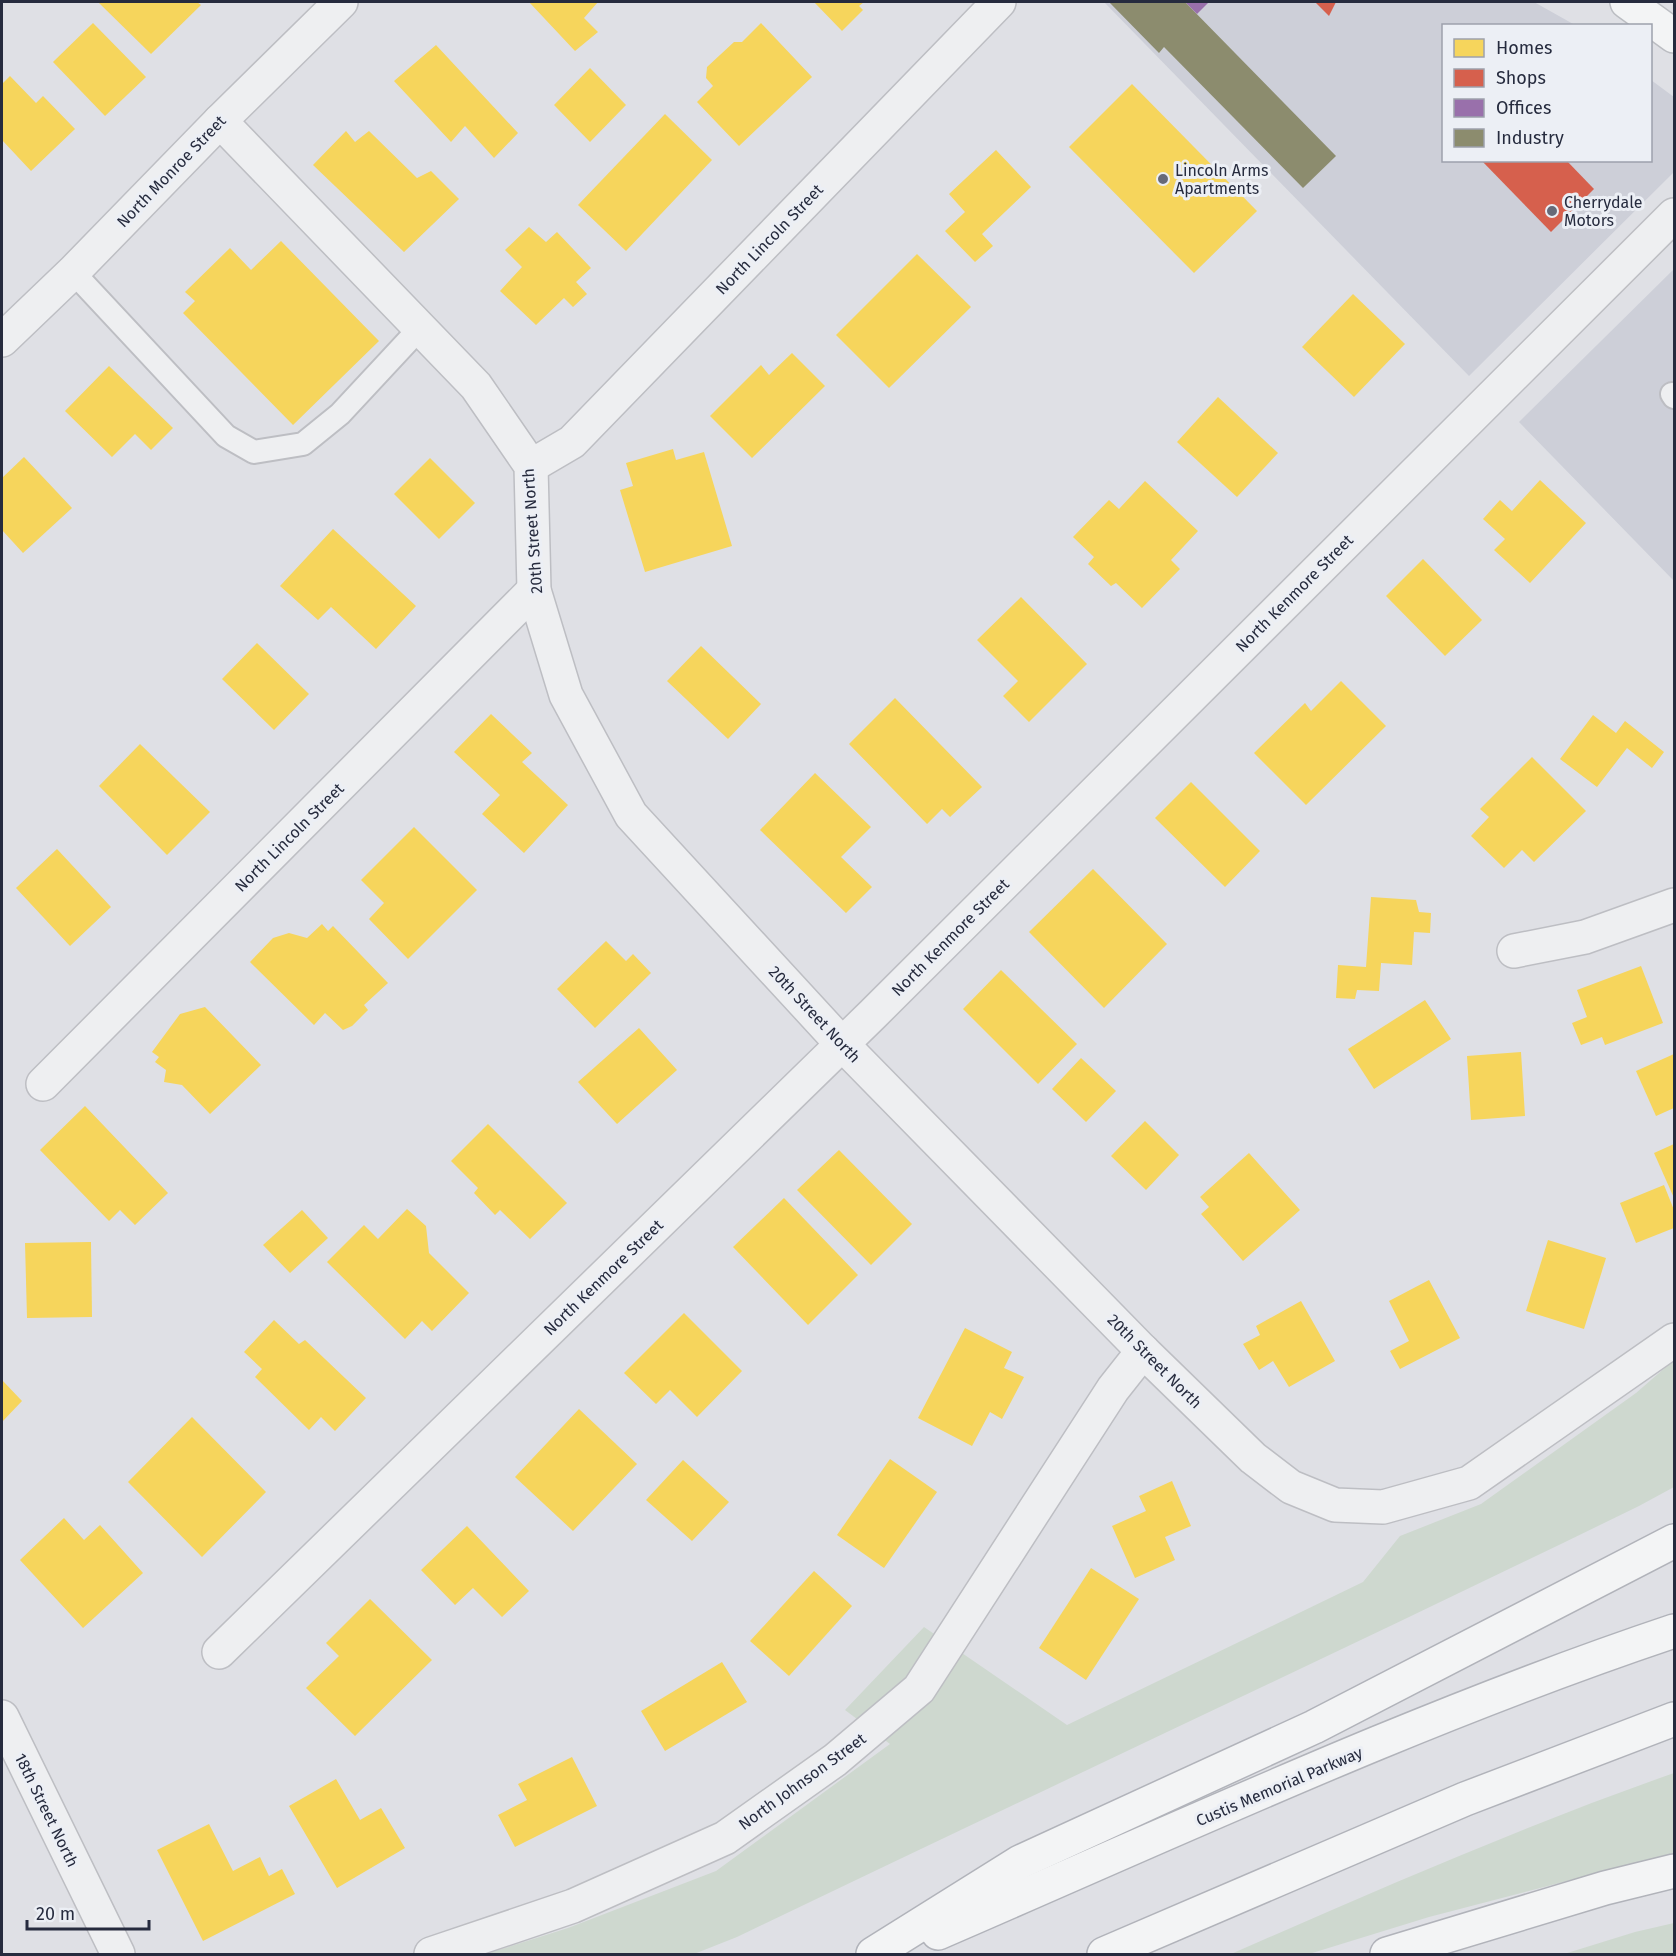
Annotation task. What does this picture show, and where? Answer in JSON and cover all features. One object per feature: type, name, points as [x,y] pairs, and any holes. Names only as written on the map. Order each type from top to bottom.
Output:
[{"type":"main road","points":[[1627,2],[1674,36]]},
{"type":"main road","points":[[873,1954],[1020,1862],[1314,1727],[1674,1542]]},
{"type":"main road","name":"Custis Memorial Parkway","points":[[888,1954],[1412,1729],[1537,1680],[1674,1631]]},
{"type":"main road","points":[[1104,1954],[1465,1799],[1674,1719]]},
{"type":"main road","points":[[1387,1954],[1605,1888],[1674,1871]]},
{"type":"street","name":"North Monroe Street","points":[[2,340],[73,272],[220,121],[341,2]]},
{"type":"street","name":"North Lincoln Street","points":[[531,466],[572,442],[999,2]]},
{"type":"street","name":"20th Street North","points":[[220,121],[476,386],[531,466],[534,590],[566,695],[631,814],[842,1044],[1143,1351],[1253,1458],[1291,1487],[1335,1505],[1383,1507],[1469,1483],[1674,1340]]},
{"type":"street","name":"North Kenmore Street","points":[[219,1652],[842,1044],[1674,215]]},
{"type":"street","name":"North Lincoln Street","points":[[43,1084],[534,590]]},
{"type":"street","points":[[1515,951],[1585,937],[1674,905]]},
{"type":"street","name":"North Johnson Street","points":[[431,1954],[573,1906],[725,1838],[835,1760],[877,1725],[919,1689],[1113,1389],[1143,1351]]},
{"type":"street","name":"18th Street North","points":[[2,1717],[117,1954]]},
{"type":"lane","points":[[73,272],[226,436],[254,452],[303,444],[340,414],[420,328]]},
{"type":"shaded area","points":[[1104,2],[1534,2],[1573,24],[1442,24],[1442,162],[1652,162],[1652,81],[1674,97],[1674,172],[1469,376]]},
{"type":"shaded area","points":[[1674,269],[1674,581],[1519,422]]},
{"type":"shaded area","points":[[1674,1360],[1674,1487],[1639,1506],[737,1937],[694,1954],[486,1954],[568,1928],[716,1871],[890,1744],[845,1710],[924,1627],[1067,1725],[1363,1582],[1400,1536],[1481,1504],[1636,1393]]},
{"type":"shaded area","points":[[1674,1773],[1674,1853],[1429,1917],[1309,1954],[1231,1954],[1506,1837]]},
{"type":"shaded area","points":[[1674,1923],[1674,1954],[1564,1954],[1635,1932]]},
{"type":"building: Homes","points":[[98,2],[197,2],[201,5],[151,54]]},
{"type":"building: Homes","points":[[529,2],[598,2],[584,18],[598,32],[575,51]]},
{"type":"building: Homes","points":[[814,2],[864,2],[859,6],[863,10],[842,31]]},
{"type":"building: Homes","points":[[93,23],[146,77],[105,116],[53,62]]},
{"type":"building: Homes","points":[[761,23],[812,77],[739,146],[697,102],[713,86],[706,78],[707,67],[734,42],[742,42]]},
{"type":"building: Homes","points":[[436,45],[518,133],[494,158],[465,126],[451,142],[394,81]]},
{"type":"building: Homes","points":[[590,68],[626,105],[590,142],[554,105]]},
{"type":"building: Homes","points":[[10,76],[36,103],[43,96],[75,129],[31,171],[2,140],[2,84]]},
{"type":"building: Homes","name":"Lincoln Arms Apartments","points":[[1132,84],[1257,211],[1194,273],[1069,147]]},
{"type":"building: Homes","points":[[665,114],[712,160],[626,251],[578,205]]},
{"type":"building: Homes","points":[[346,131],[355,142],[369,131],[417,178],[431,171],[459,199],[404,252],[313,165]]},
{"type":"building: Homes","points":[[996,150],[1031,187],[982,234],[993,246],[975,262],[945,231],[965,212],[949,194]]},
{"type":"building: Homes","points":[[529,227],[546,242],[557,232],[591,268],[576,282],[587,294],[573,307],[564,298],[536,325],[500,291],[522,267],[505,250]]},
{"type":"building: Homes","points":[[281,241],[379,341],[293,425],[183,313],[195,301],[185,292],[230,248],[251,270]]},
{"type":"building: Homes","points":[[917,254],[971,307],[889,388],[836,335]]},
{"type":"building: Homes","points":[[1353,294],[1405,344],[1354,397],[1302,347]]},
{"type":"building: Homes","points":[[792,353],[825,386],[752,458],[710,416],[761,365],[769,375]]},
{"type":"building: Homes","points":[[109,366],[173,428],[151,450],[135,434],[112,457],[65,411]]},
{"type":"building: Homes","points":[[1218,397],[1278,453],[1237,497],[1177,442]]},
{"type":"building: Homes","points":[[673,449],[676,460],[704,452],[732,546],[645,572],[620,490],[633,486],[626,463]]},
{"type":"building: Homes","points":[[24,457],[72,508],[23,553],[2,530],[2,478]]},
{"type":"building: Homes","points":[[430,458],[475,503],[439,539],[394,494]]},
{"type":"building: Homes","points":[[1540,480],[1586,523],[1530,583],[1494,550],[1505,539],[1483,519],[1500,500],[1512,511]]},
{"type":"building: Homes","points":[[1145,481],[1198,531],[1171,560],[1180,569],[1142,608],[1116,583],[1111,586],[1088,564],[1094,557],[1073,537],[1109,500],[1119,509]]},
{"type":"building: Homes","points":[[333,529],[416,606],[376,649],[331,607],[318,620],[280,586]]},
{"type":"building: Homes","points":[[1423,559],[1482,620],[1445,656],[1386,596]]},
{"type":"building: Homes","points":[[1021,597],[1087,664],[1029,722],[1003,696],[1018,681],[977,640]]},
{"type":"building: Homes","points":[[257,643],[309,694],[274,730],[222,679]]},
{"type":"building: Homes","points":[[701,646],[761,704],[728,739],[667,681]]},
{"type":"building: Homes","points":[[1341,681],[1386,726],[1306,805],[1254,753],[1305,703],[1311,711]]},
{"type":"building: Homes","points":[[895,698],[982,787],[950,817],[942,809],[927,824],[849,744]]},
{"type":"building: Homes","points":[[491,714],[532,753],[522,762],[568,805],[524,853],[482,814],[500,795],[454,752]]},
{"type":"building: Homes","points":[[1593,715],[1616,733],[1625,721],[1664,752],[1652,768],[1627,748],[1597,787],[1560,759]]},
{"type":"building: Homes","points":[[140,744],[210,812],[167,855],[99,786]]},
{"type":"building: Homes","points":[[1532,757],[1586,811],[1534,862],[1522,850],[1504,868],[1471,836],[1489,817],[1480,809]]},
{"type":"building: Homes","points":[[815,773],[871,827],[841,857],[872,887],[846,913],[760,830]]},
{"type":"building: Homes","points":[[1191,782],[1260,851],[1225,887],[1155,818]]},
{"type":"building: Homes","points":[[414,827],[477,890],[408,959],[369,919],[384,903],[361,880]]},
{"type":"building: Homes","points":[[57,849],[111,907],[70,946],[16,888]]},
{"type":"building: Homes","points":[[1093,869],[1167,944],[1104,1008],[1029,932]]},
{"type":"building: Homes","points":[[1371,897],[1416,900],[1419,912],[1431,913],[1430,933],[1414,932],[1412,965],[1381,963],[1379,991],[1357,990],[1355,999],[1336,998],[1338,965],[1366,967]]},
{"type":"building: Homes","points":[[322,924],[328,931],[333,926],[388,983],[364,1005],[368,1010],[352,1026],[343,1030],[325,1013],[314,1025],[250,962],[273,938],[289,933],[307,938]]},
{"type":"building: Homes","points":[[606,941],[626,961],[633,954],[651,973],[595,1028],[557,989]]},
{"type":"building: Homes","points":[[1641,966],[1663,1023],[1605,1045],[1602,1037],[1581,1045],[1572,1023],[1587,1017],[1577,990]]},
{"type":"building: Homes","points":[[1001,970],[1077,1044],[1038,1084],[963,1009]]},
{"type":"building: Homes","points":[[1425,1000],[1451,1039],[1374,1089],[1348,1049]]},
{"type":"building: Homes","points":[[205,1007],[261,1065],[210,1114],[182,1085],[164,1082],[166,1070],[155,1062],[159,1057],[152,1052],[180,1014]]},
{"type":"building: Homes","points":[[639,1028],[677,1070],[617,1124],[578,1082]]},
{"type":"building: Homes","points":[[1521,1052],[1525,1116],[1471,1120],[1467,1056]]},
{"type":"building: Homes","points":[[1674,1054],[1674,1108],[1656,1116],[1636,1071]]},
{"type":"building: Homes","points":[[1081,1058],[1116,1091],[1086,1122],[1052,1089]]},
{"type":"building: Homes","points":[[85,1106],[168,1193],[135,1225],[120,1210],[109,1221],[40,1150]]},
{"type":"building: Homes","points":[[1145,1121],[1179,1155],[1146,1190],[1111,1156]]},
{"type":"building: Homes","points":[[488,1124],[567,1203],[530,1239],[500,1210],[495,1215],[474,1193],[478,1188],[451,1161]]},
{"type":"building: Homes","points":[[1674,1144],[1674,1198],[1654,1153]]},
{"type":"building: Homes","points":[[839,1150],[912,1224],[871,1265],[797,1190]]},
{"type":"building: Homes","points":[[1249,1153],[1300,1210],[1243,1261],[1201,1214],[1209,1207],[1200,1197]]},
{"type":"building: Homes","points":[[1664,1185],[1674,1210],[1674,1228],[1636,1243],[1620,1203]]},
{"type":"building: Homes","points":[[784,1198],[858,1275],[808,1325],[733,1247]]},
{"type":"building: Homes","points":[[407,1209],[426,1226],[429,1253],[469,1293],[432,1331],[422,1321],[405,1339],[327,1262],[364,1225],[378,1239]]},
{"type":"building: Homes","points":[[302,1210],[328,1238],[290,1273],[263,1245]]},
{"type":"building: Homes","points":[[1548,1240],[1606,1258],[1584,1329],[1526,1311]]},
{"type":"building: Homes","points":[[91,1242],[92,1317],[27,1318],[25,1243]]},
{"type":"building: Homes","points":[[1429,1280],[1460,1338],[1400,1369],[1390,1351],[1409,1341],[1389,1301]]},
{"type":"building: Homes","points":[[1301,1301],[1335,1361],[1289,1387],[1273,1361],[1259,1370],[1243,1344],[1260,1335],[1256,1326]]},
{"type":"building: Homes","points":[[684,1313],[742,1371],[697,1417],[670,1390],[656,1404],[624,1373]]},
{"type":"building: Homes","points":[[274,1320],[299,1344],[305,1340],[366,1398],[335,1431],[321,1417],[309,1430],[255,1377],[262,1369],[244,1352]]},
{"type":"building: Homes","points":[[965,1328],[1012,1352],[1004,1368],[1024,1377],[1002,1419],[990,1412],[972,1446],[918,1418]]},
{"type":"building: Homes","points":[[2,1380],[22,1401],[2,1422]]},
{"type":"building: Homes","points":[[579,1409],[637,1464],[573,1531],[515,1477]]},
{"type":"building: Homes","points":[[192,1417],[266,1492],[202,1557],[128,1482]]},
{"type":"building: Homes","points":[[890,1459],[937,1492],[884,1568],[837,1535]]},
{"type":"building: Homes","points":[[683,1460],[729,1502],[692,1541],[646,1500]]},
{"type":"building: Homes","points":[[1172,1481],[1191,1526],[1165,1537],[1175,1560],[1135,1578],[1112,1526],[1146,1511],[1139,1496]]},
{"type":"building: Homes","points":[[64,1518],[84,1540],[100,1525],[143,1573],[83,1628],[20,1560]]},
{"type":"building: Homes","points":[[467,1526],[529,1591],[502,1617],[473,1588],[455,1605],[421,1570]]},
{"type":"building: Homes","points":[[1091,1568],[1139,1599],[1086,1680],[1039,1648]]},
{"type":"building: Homes","points":[[814,1571],[852,1606],[789,1676],[750,1641]]},
{"type":"building: Homes","points":[[370,1599],[432,1660],[355,1736],[306,1688],[339,1656],[326,1643]]},
{"type":"building: Homes","points":[[722,1662],[747,1702],[665,1751],[641,1711]]},
{"type":"building: Homes","points":[[572,1757],[597,1806],[515,1847],[498,1815],[527,1800],[518,1784]]},
{"type":"building: Homes","points":[[336,1779],[360,1820],[381,1808],[405,1848],[337,1888],[289,1806]]},
{"type":"building: Homes","points":[[209,1824],[233,1871],[260,1857],[269,1876],[282,1869],[295,1894],[203,1941],[157,1850]]},
{"type":"building: Shops","points":[[1315,2],[1336,2],[1329,16]]},
{"type":"building: Shops","name":"Cherrydale Motors","points":[[1483,162],[1568,162],[1594,189],[1551,232]]},
{"type":"building: Offices","points":[[1185,2],[1209,2],[1197,14]]},
{"type":"building: Industry","points":[[1109,2],[1185,2],[1336,156],[1303,188],[1164,47],[1159,53]]},
{"type":"place","name":"Lincoln Arms Apartments","points":[[1163,179]]},
{"type":"place","name":"Cherrydale Motors","points":[[1552,211]]}]
